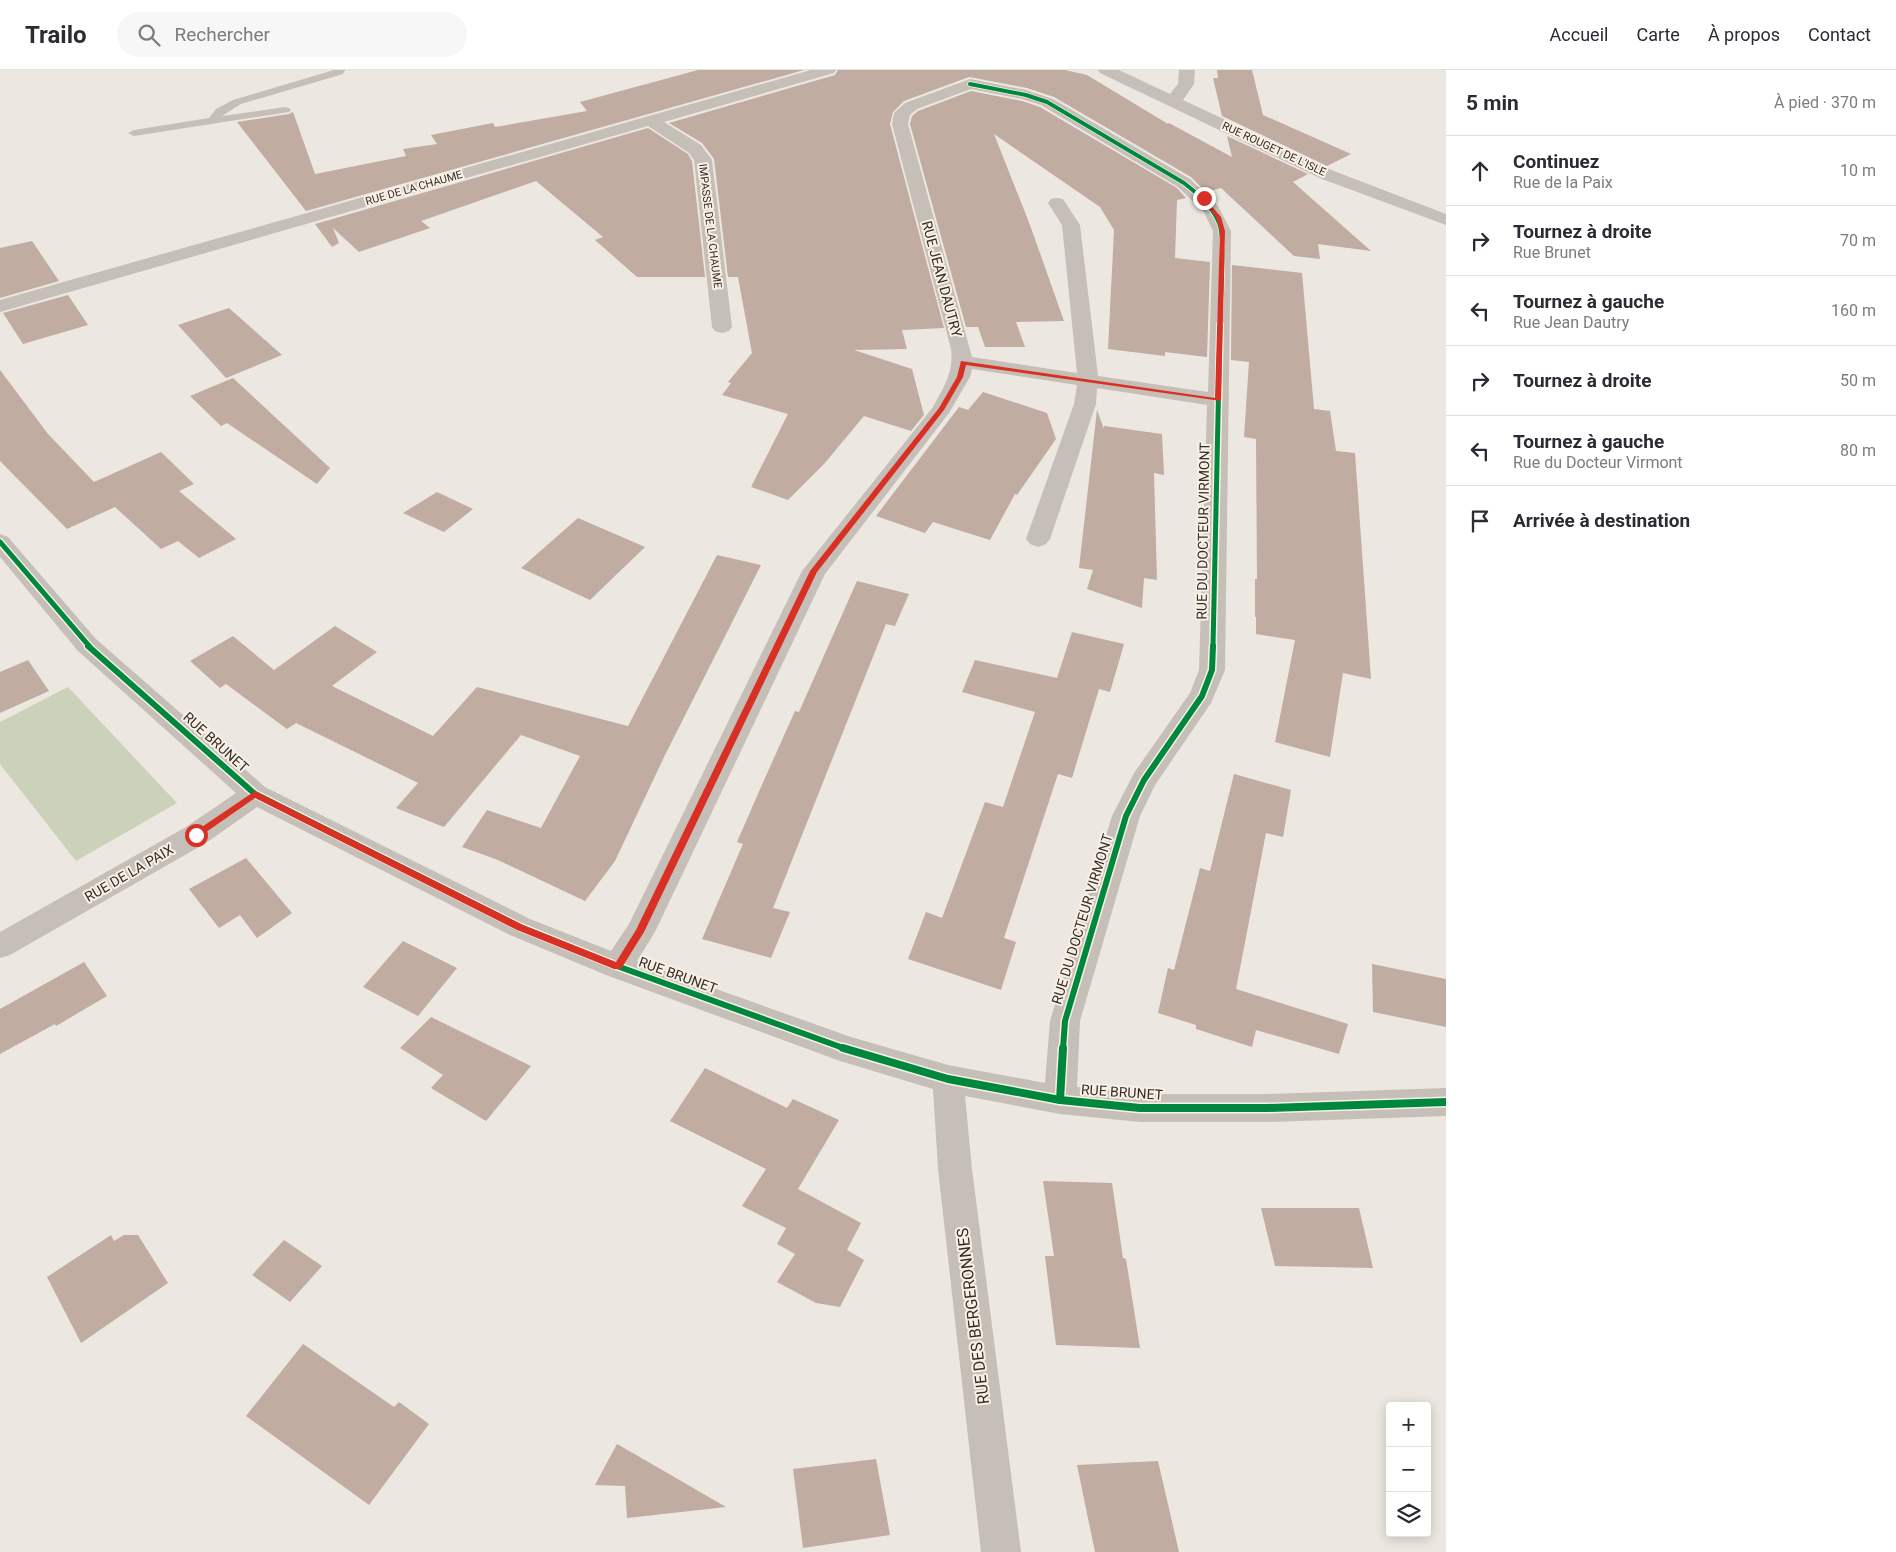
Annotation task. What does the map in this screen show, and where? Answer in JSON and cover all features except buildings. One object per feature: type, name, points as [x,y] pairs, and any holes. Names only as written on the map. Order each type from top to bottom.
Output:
[{"type":"street","name":"RUE DE LA CHAUME","points":[[0,306],[828,70]]},
{"type":"street","name":"RUE ROUGET DE L'ISLE","points":[[1106,70],[1328,175],[1446,220]]},
{"type":"street","points":[[1172,100],[1181,95],[1188,79],[1186,70]]},
{"type":"street","name":"RUE JEAN DAUTRY","points":[[963,362],[900,124],[902,113],[911,106],[969,77]]},
{"type":"street","name":"RUE DU DOCTEUR VIRMONT","points":[[969,77],[1047,102],[1184,183],[1204,198],[1218,217],[1222,231],[1212,670],[1202,696],[1144,780],[1126,816],[1065,1021],[1060,1100]]},
{"type":"street","name":"IMPASSE DE LA CHAUME","points":[[651,121],[695,149],[703,160],[722,327]]},
{"type":"street","points":[[1038,539],[1085,404],[1088,381],[1071,225],[1057,203]]},
{"type":"street","points":[[617,966],[640,932],[814,571],[942,409],[960,377],[963,362],[1218,400]]},
{"type":"street","name":"RUE BRUNET","points":[[0,542],[87,645],[255,794],[520,927],[617,966],[851,1051],[948,1079],[1060,1100],[1140,1108],[1268,1108],[1446,1102]]},
{"type":"street","name":"RUE DE LA PAIX","points":[[0,946],[196,835],[255,794]]},
{"type":"street","name":"RUE DES BERGERONNES","points":[[948,1079],[955,1169],[1002,1552]]},
{"type":"lane","points":[[214,121],[220,111],[237,102],[339,72],[340,70]]},
{"type":"lane","points":[[134,133],[285,110]]},
{"type":"green space","points":[[68,687],[177,803],[76,861],[0,764],[0,722]]},
{"type":"cycle path","points":[[970,84],[1026,95],[1047,102],[1184,183],[1212,210],[1222,231],[1212,670],[1202,696],[1144,780],[1126,816],[1065,1021],[1060,1100]]},
{"type":"cycle path","points":[[0,542],[87,645],[255,794],[520,927],[617,966],[851,1051],[948,1079],[1060,1100],[1140,1108],[1268,1108],[1446,1102]]},
{"type":"route","points":[[196,835],[255,794],[520,927],[617,966],[640,932],[814,571],[942,409],[960,377],[963,362],[1218,400],[1222,231],[1218,217],[1204,198]]}]
